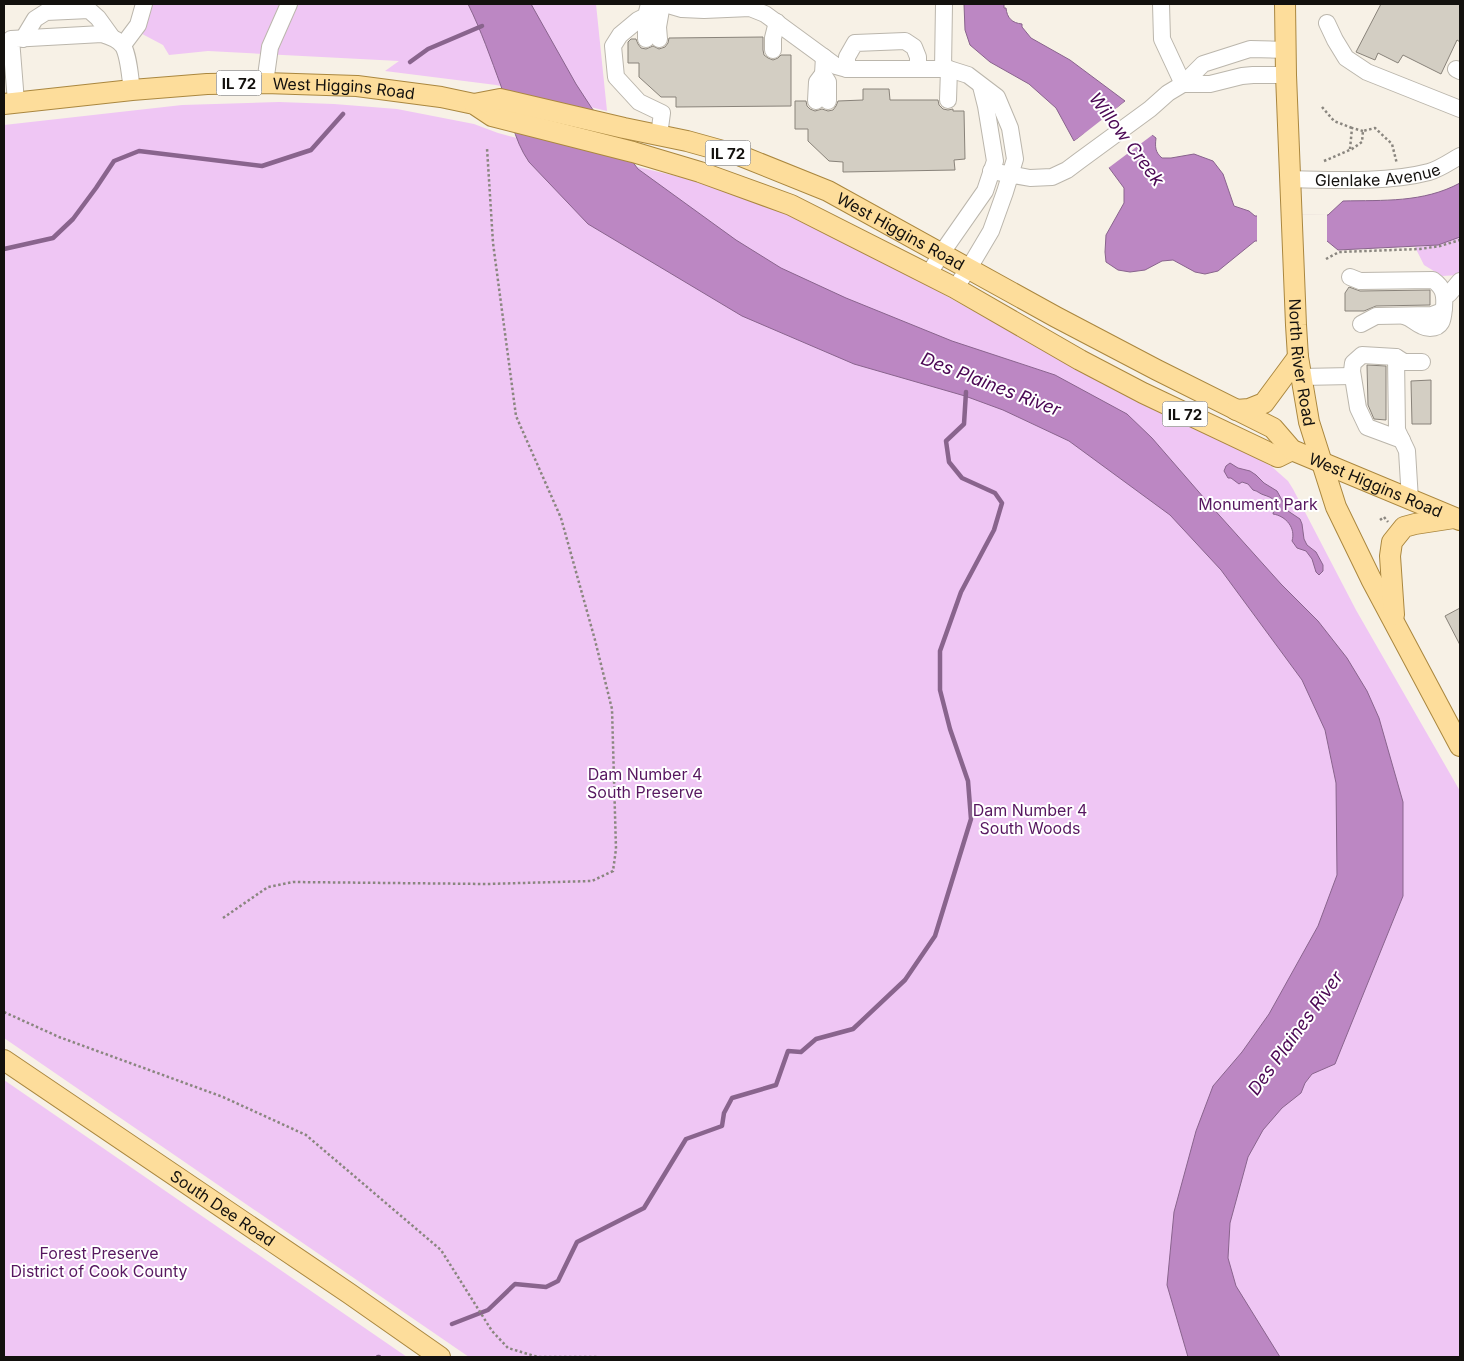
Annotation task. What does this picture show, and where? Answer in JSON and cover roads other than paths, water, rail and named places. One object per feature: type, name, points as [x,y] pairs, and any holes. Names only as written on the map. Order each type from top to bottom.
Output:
[{"type":"main road","name":"North River Road","points":[[1285,4],[1292,242],[1298,357],[1309,422],[1336,507],[1371,579],[1460,746]]},
{"type":"main road","name":"West Higgins Road","points":[[10,103],[207,84],[265,83],[357,86],[441,97],[474,104],[492,116],[633,152],[700,172],[791,205],[929,274],[1080,360],[1182,412],[1278,457],[1292,450]]},
{"type":"main road","name":"West Higgins Road","points":[[474,104],[500,99],[687,141],[740,156],[828,191],[1056,317],[1273,428],[1292,450],[1458,519]]},
{"type":"main road","points":[[1236,410],[1264,403],[1298,357]]},
{"type":"main road","points":[[1394,622],[1390,556],[1392,542],[1404,527],[1458,519]]},
{"type":"main road","name":"South Dee Road","points":[[4,1060],[440,1357]]},
{"type":"street","points":[[117,41],[138,25],[144,4]]},
{"type":"street","points":[[265,83],[270,48],[289,4]]},
{"type":"street","points":[[647,10],[652,39],[658,27],[663,4],[682,9],[704,10],[750,6],[766,14],[795,34],[836,66],[847,69],[946,69],[968,75],[980,86],[997,97],[1010,128],[1015,159],[990,231],[955,288]]},
{"type":"street","points":[[944,4],[948,100]]},
{"type":"street","points":[[1160,4],[1162,39],[1183,84]]},
{"type":"street","points":[[23,39],[35,19],[46,12],[89,10],[98,18],[126,54],[132,90]]},
{"type":"street","points":[[647,10],[620,35],[614,46],[616,77],[639,102],[662,113],[659,136]]},
{"type":"street","points":[[773,50],[773,38],[777,22]]},
{"type":"street","points":[[1328,22],[1335,40],[1346,58],[1367,72],[1460,109]]},
{"type":"street","points":[[10,103],[11,39],[102,34],[117,41]]},
{"type":"street","points":[[847,69],[847,56],[855,43],[905,41],[914,47],[918,57],[918,68]]},
{"type":"street","points":[[991,171],[1030,178],[1052,177],[1067,170],[1150,109],[1168,93],[1183,84],[1203,64],[1250,48],[1286,50]]},
{"type":"street","points":[[822,101],[817,82],[823,74],[824,57]]},
{"type":"street","points":[[1183,84],[1210,84],[1253,75],[1286,75]]},
{"type":"street","points":[[929,274],[985,191],[995,161],[986,106],[980,86]]},
{"type":"street","name":"Glenlake Avenue","points":[[1290,180],[1388,178],[1431,172],[1460,156]]},
{"type":"street","points":[[1350,277],[1360,281],[1433,280],[1442,288],[1447,301]]},
{"type":"street","points":[[1361,324],[1376,316],[1432,315],[1440,312],[1460,281]]},
{"type":"street","points":[[1402,440],[1367,426],[1358,408],[1352,376],[1353,363],[1362,355],[1396,357],[1404,362],[1422,362]]},
{"type":"street","points":[[1396,357],[1397,430],[1408,451],[1410,500]]},
{"type":"street","points":[[1301,377],[1352,376]]},
{"type":"water","name":"Des Plaines River","points":[[468,4],[531,4],[576,84],[638,169],[736,240],[781,268],[846,298],[952,341],[1055,375],[1127,414],[1152,438],[1281,584],[1318,621],[1347,658],[1367,691],[1379,718],[1403,802],[1403,896],[1335,1064],[1312,1074],[1305,1083],[1301,1093],[1282,1108],[1263,1130],[1248,1157],[1230,1223],[1228,1258],[1236,1286],[1280,1357],[1188,1357],[1167,1285],[1174,1212],[1196,1131],[1213,1086],[1242,1052],[1269,1014],[1318,926],[1337,875],[1336,783],[1325,730],[1302,680],[1221,570],[1170,515],[1069,441],[1003,410],[965,396],[854,364],[742,316],[588,224],[529,162],[519,144],[490,55]]},
{"type":"water","name":"Willow Creek","points":[[964,4],[1004,4],[1009,17],[1013,21],[1022,24],[1022,27],[1031,38],[1070,60],[1125,101],[1117,108],[1156,138],[1156,149],[1162,158],[1194,154],[1213,161],[1223,174],[1234,206],[1249,211],[1255,216],[1328,215],[1343,201],[1417,197],[1432,194],[1460,183],[1460,237],[1438,245],[1338,250],[1327,241],[1255,241],[1218,271],[1205,274],[1195,272],[1173,260],[1162,261],[1145,270],[1130,272],[1118,270],[1106,262],[1106,235],[1124,203],[1124,188],[1084,134],[1074,141],[1056,108],[1029,84],[990,62],[970,45],[965,30]]},
{"type":"water","points":[[1230,463],[1238,468],[1250,471],[1277,491],[1288,511],[1300,519],[1307,545],[1316,552],[1323,565],[1323,571],[1319,575],[1306,551],[1297,548],[1292,541],[1293,532],[1289,523],[1282,517],[1273,514],[1275,503],[1273,499],[1253,490],[1248,484],[1242,482],[1239,484],[1228,478],[1224,471]]},
{"type":"waterway","points":[[410,62],[428,49],[482,26]]},
{"type":"waterway","points":[[4,249],[53,238],[73,219],[114,161],[139,151],[262,166],[311,150],[343,114]]},
{"type":"waterway","name":"Des Plaines River","points":[[452,1324],[488,1310],[515,1284],[546,1287],[558,1281],[577,1242],[644,1208],[686,1139],[722,1126],[724,1113],[732,1098],[776,1085],[788,1051],[801,1052],[816,1039],[853,1029],[905,980],[935,936],[971,819],[968,781],[950,729],[940,690],[940,651],[961,592],[994,530],[1002,503],[995,493],[962,478],[949,462],[946,441],[964,424],[966,392]]},
{"type":"park label","name":"Monument Park","points":[[1258,504]]},
{"type":"park label","name":"Dam Number 4 South Preserve","points":[[645,783]]},
{"type":"park label","name":"Dam Number 4 South Woods","points":[[1030,819]]},
{"type":"park label","name":"Forest Preserve District of Cook County","points":[[99,1262]]}]
